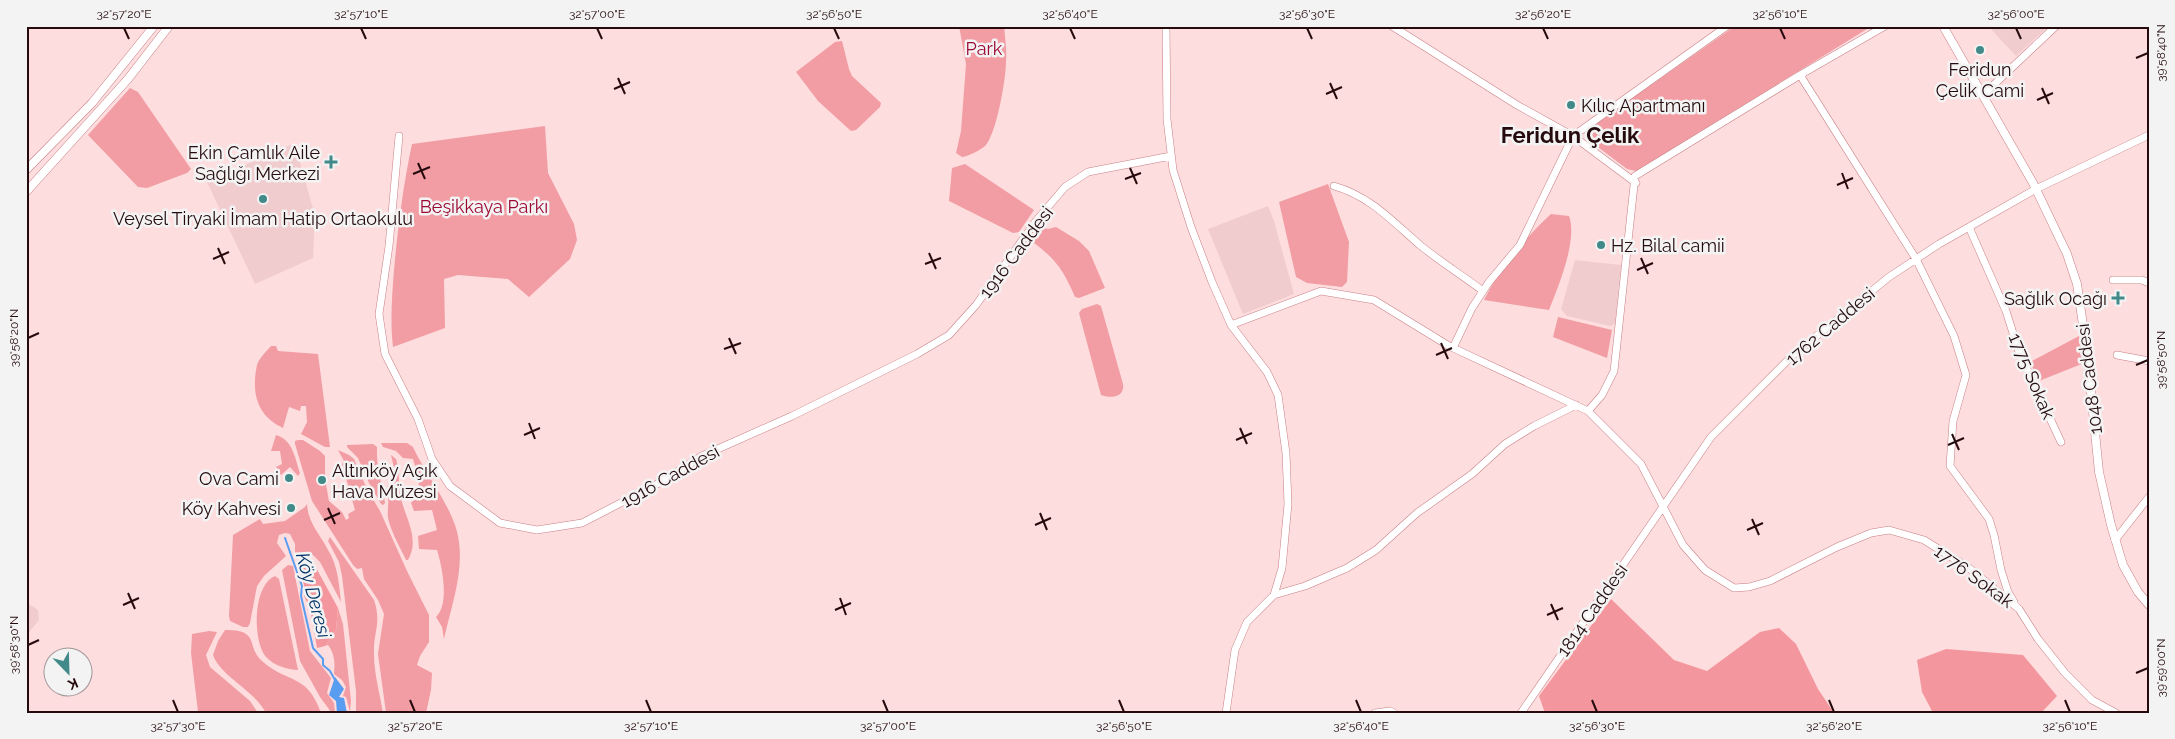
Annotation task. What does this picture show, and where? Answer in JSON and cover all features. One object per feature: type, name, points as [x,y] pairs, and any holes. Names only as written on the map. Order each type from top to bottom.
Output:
[{"type":"main road","points":[[26,170],[92,103],[154,26]]},
{"type":"main road","points":[[26,192],[128,79],[169,26]]},
{"type":"main road","name":"1048 Caddesi","points":[[1943,26],[2036,189],[2067,254],[2077,284],[2087,352],[2099,472],[2123,565],[2138,592],[2149,605]]},
{"type":"street","points":[[1166,26],[1167,118],[1173,170],[1191,227],[1212,282],[1231,324],[1267,372],[1278,396],[1286,453],[1288,504],[1282,568],[1274,595],[1247,622],[1235,650],[1226,713]]},
{"type":"street","points":[[1392,26],[1518,105],[1573,136],[1636,183]]},
{"type":"street","points":[[1453,348],[1472,308],[1483,291],[1520,245],[1573,136],[1727,26]]},
{"type":"street","points":[[1231,324],[1321,290],[1374,300],[1453,348],[1588,411],[1602,395],[1614,370],[1636,183],[1635,176],[1800,75],[1885,26]]},
{"type":"street","points":[[1983,95],[2056,26]]},
{"type":"street","points":[[1800,75],[1916,259],[1954,336],[1966,375],[1953,421],[1950,466],[1989,519],[2008,592],[2019,609]]},
{"type":"street","name":"1762 Caddesi","points":[[1662,506],[1710,437],[1792,356],[1846,310],[1916,259],[1969,227],[2036,189],[2149,135]]},
{"type":"street","name":"1916 Caddesi","points":[[399,136],[379,314],[385,354],[418,419],[432,458],[450,486],[500,523],[537,530],[582,523],[661,482],[702,456],[792,416],[917,354],[949,335],[976,305],[1036,221],[1065,187],[1088,172],[1171,156]]},
{"type":"street","points":[[1334,186],[1363,197],[1387,215],[1424,248],[1483,291]]},
{"type":"street","name":"1775 Sokak","points":[[1969,227],[2006,310],[2019,352],[2061,442]]},
{"type":"street","points":[[2113,280],[2142,280],[2149,283]]},
{"type":"street","points":[[2117,355],[2149,362]]},
{"type":"street","points":[[1274,595],[1305,586],[1353,565],[1376,550],[1418,513],[1472,474],[1505,444],[1534,426],[1576,406]]},
{"type":"street","name":"1776 Sokak","points":[[1588,411],[1641,464],[1683,545],[1705,570],[1719,580],[1734,588],[1770,582],[1837,547],[1871,533],[1889,530],[1924,540],[1969,568],[2019,609],[2038,639],[2065,673],[2092,700],[2116,713]]},
{"type":"street","points":[[2116,540],[2149,497]]},
{"type":"street","name":"1814 Caddesi","points":[[1521,713],[1593,610],[1662,506]]},
{"type":"street","points":[[1375,713],[1390,711],[1394,713]]},
{"type":"shaded area","points":[[1988,26],[2049,26],[2016,56]]},
{"type":"shaded area","name":"Veysel Tiryaki İmam Hatip Ortaokulu","points":[[290,145],[296,148],[315,216],[313,258],[255,284],[207,182]]},
{"type":"shaded area","points":[[1268,206],[1274,221],[1294,294],[1243,314],[1208,229]]},
{"type":"shaded area","points":[[1575,260],[1621,265],[1615,324],[1610,326],[1567,316],[1561,309]]},
{"type":"shaded area","points":[[305,560],[314,564],[338,608],[336,630],[325,646],[317,648],[310,608],[304,596],[304,585],[297,563]]},
{"type":"shaded area","points":[[1611,599],[1674,660],[1707,671],[1760,632],[1779,628],[1796,644],[1818,689],[1834,713],[1545,713],[1539,696]]},
{"type":"shaded area","points":[[26,602],[38,610],[39,620],[26,636]]},
{"type":"shaded area","points":[[1946,649],[2023,655],[2057,696],[2041,713],[1933,713],[1922,692],[1917,660]]},
{"type":"green space","name":"Park","points":[[959,26],[1004,26],[1006,53],[1003,92],[990,138],[981,149],[962,157],[956,153],[961,131],[966,64]]},
{"type":"green space","points":[[1735,26],[1872,26],[1636,171],[1627,169],[1586,138],[1584,132]]},
{"type":"green space","points":[[842,41],[852,76],[881,103],[880,107],[856,130],[851,131],[818,101],[796,72],[835,42]]},
{"type":"green space","points":[[130,88],[138,92],[191,169],[187,173],[147,188],[138,187],[88,135]]},
{"type":"green space","name":"Beşikkaya Parkı","points":[[545,126],[548,173],[574,224],[577,240],[570,259],[529,297],[508,279],[458,275],[444,279],[445,328],[393,347],[391,318],[394,270],[401,207],[412,144]]},
{"type":"green space","points":[[965,164],[1034,210],[1019,232],[1013,233],[949,201],[952,168]]},
{"type":"green space","points":[[1328,184],[1349,242],[1347,282],[1342,287],[1307,283],[1296,277],[1279,202]]},
{"type":"green space","points":[[1551,214],[1569,216],[1571,238],[1566,263],[1549,310],[1484,300],[1490,288],[1514,254]]},
{"type":"green space","points":[[1041,227],[1048,229],[1056,227],[1079,241],[1089,251],[1105,288],[1079,298],[1075,297],[1057,265],[1030,240]]},
{"type":"green space","points":[[1097,304],[1101,306],[1123,384],[1122,392],[1113,397],[1101,395],[1079,313],[1082,309]]},
{"type":"green space","points":[[1558,317],[1612,330],[1607,358],[1553,337]]},
{"type":"green space","points":[[2079,336],[2084,363],[2039,381],[2030,362]]},
{"type":"green space","points":[[271,346],[276,346],[278,351],[318,354],[330,447],[325,447],[301,434],[307,422],[306,406],[301,406],[300,411],[289,407],[283,428],[267,417],[262,410],[256,394],[255,375],[258,362]]},
{"type":"green space","points":[[276,435],[282,437],[290,445],[300,473],[298,476],[290,467],[281,475],[276,467],[282,464],[280,451],[271,451]]},
{"type":"green space","points":[[303,440],[325,456],[325,479],[329,501],[342,512],[346,520],[349,518],[348,514],[355,510],[342,464],[344,461],[338,450],[354,459],[429,615],[429,642],[420,656],[417,665],[432,673],[431,690],[426,713],[386,713],[378,654],[384,614],[378,600],[364,579],[362,568],[357,569],[353,565],[312,501],[295,444],[295,441]]},
{"type":"green space","points":[[381,443],[407,443],[413,447],[455,525],[459,539],[459,568],[444,639],[442,627],[436,617],[443,603],[444,594],[443,575],[439,557],[437,550],[419,549],[418,536],[437,530],[432,510],[414,511],[411,503],[419,487],[413,459],[403,458],[396,451],[383,447]]},
{"type":"green space","points":[[373,444],[377,447],[378,469],[385,503],[383,505],[369,483],[358,458],[347,447],[347,445]]},
{"type":"green space","points":[[391,455],[396,459],[401,499],[411,529],[413,544],[408,560],[406,560],[391,529],[388,518],[387,486],[392,484],[394,468]]},
{"type":"green space","points":[[307,504],[312,523],[334,562],[338,575],[341,602],[320,562],[313,555],[295,556],[295,544],[290,534],[285,533],[279,535],[277,543],[286,556],[264,576],[257,586],[248,627],[243,627],[230,621],[233,535],[260,519],[263,524],[285,521]]},
{"type":"green space","points":[[330,537],[374,600],[377,622],[374,661],[383,713],[356,713],[356,691],[342,576],[339,562],[328,541]]},
{"type":"green space","points":[[288,565],[293,566],[310,651],[331,678],[327,693],[334,703],[335,713],[331,712],[320,697],[300,661],[282,570]]},
{"type":"green space","points":[[275,576],[279,579],[298,670],[281,666],[269,660],[261,649],[258,638],[257,614],[262,590],[268,581]]},
{"type":"green space","points":[[338,608],[343,624],[351,701],[350,712],[346,697],[343,696],[346,687],[342,680],[334,674],[333,655],[328,645],[325,646],[336,630]]},
{"type":"green space","points":[[225,630],[244,633],[248,636],[257,656],[271,668],[303,685],[310,691],[321,713],[266,713],[253,696],[223,670],[213,655],[218,641]]},
{"type":"green space","points":[[209,631],[217,632],[206,655],[210,667],[250,701],[258,713],[198,712],[191,653],[192,634]]},
{"type":"water","points":[[335,677],[344,689],[339,697],[344,698],[347,713],[337,713],[336,701],[329,695]]},
{"type":"waterway","name":"Köy Deresi","points":[[285,538],[302,586],[301,596],[313,648],[323,659],[323,665],[330,671],[335,680]]},
{"type":"place","name":"Feridun Çelik Cami","points":[[1980,50]]},
{"type":"place","name":"Kılıç Apartmanı","points":[[1571,105]]},
{"type":"place","name":"Ekin Çamlık Aile Sağlığı Merkezi","points":[[331,162]]},
{"type":"place","name":"Veysel Tiryaki İmam Hatip Ortaokulu","points":[[263,199]]},
{"type":"place","name":"Hz. Bilal camii","points":[[1601,245]]},
{"type":"place","name":"Sağlık Ocağı","points":[[2118,298]]},
{"type":"place","name":"Ova Cami","points":[[289,478]]},
{"type":"place","name":"Altınköy Açık Hava Müzesi","points":[[322,480]]},
{"type":"place","name":"Köy Kahvesi","points":[[291,508]]},
{"type":"district","name":"Feridun Çelik","points":[[1570,135]]}]
